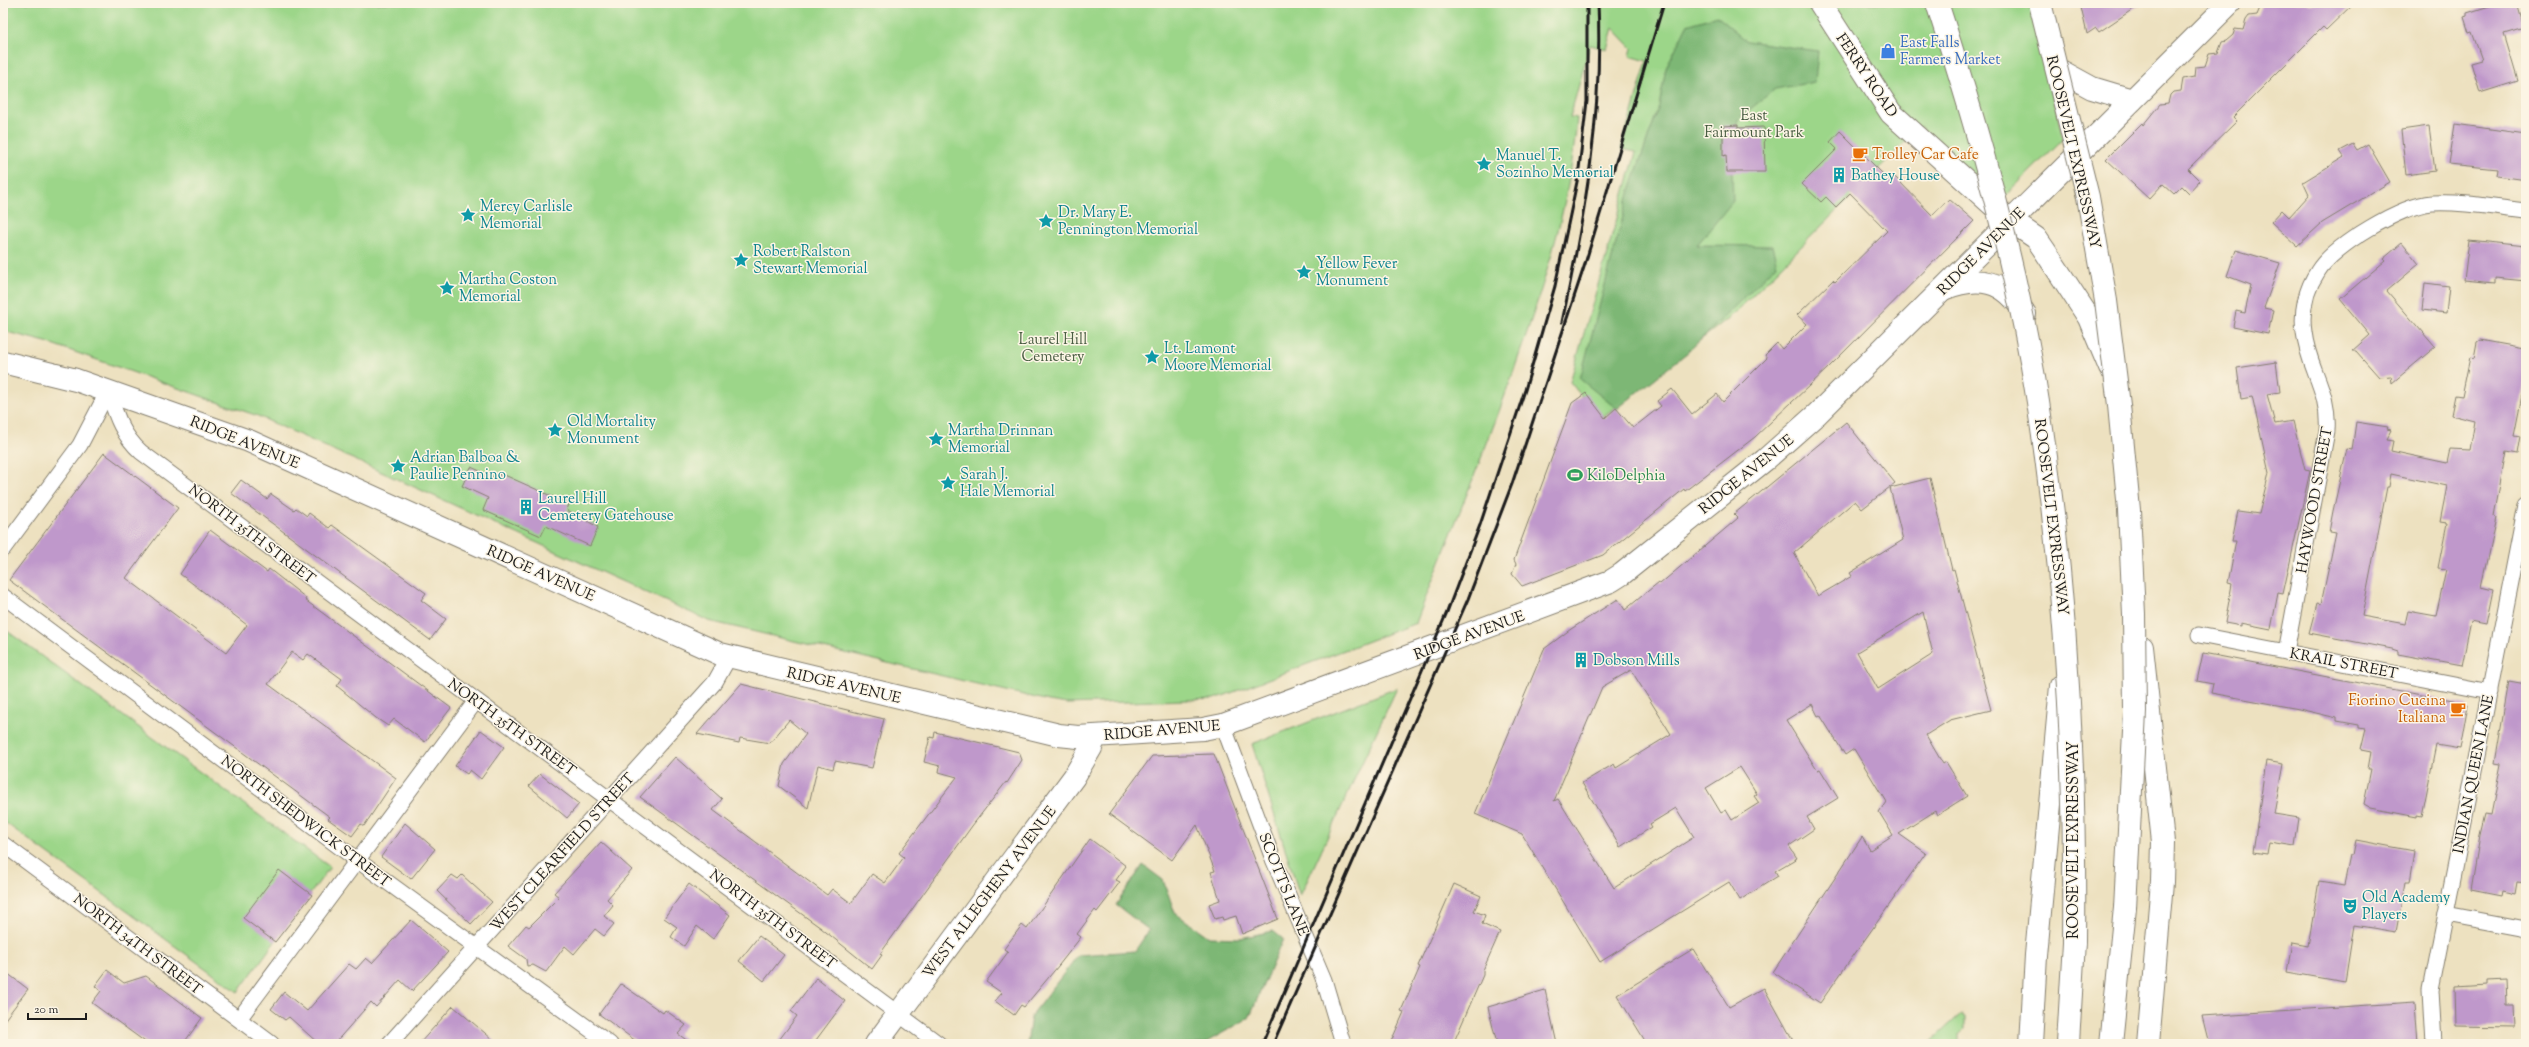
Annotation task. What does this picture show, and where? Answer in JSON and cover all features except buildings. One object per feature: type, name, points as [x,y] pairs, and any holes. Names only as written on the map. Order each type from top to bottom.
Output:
[{"type":"main road","name":"FERRY ROAD","points":[[1820,3],[1890,113],[2011,221],[2036,238],[2068,284],[2099,338],[2114,380]]},
{"type":"main road","name":"ROOSEVELT EXPRESSWAY","points":[[1936,3],[1965,91],[1992,190],[2017,294],[2038,400],[2064,603],[2076,828],[2074,942],[2068,1044]]},
{"type":"main road","name":"ROOSEVELT EXPRESSWAY","points":[[2040,3],[2088,196],[2106,301],[2120,405],[2129,510],[2134,614],[2135,720],[2125,908],[2112,1044]]},
{"type":"main road","points":[[2044,3],[2096,246],[2114,380],[2163,842],[2162,882],[2148,1044]]},
{"type":"main road","name":"RIDGE AVENUE","points":[[3,362],[60,375],[271,450],[730,657],[1041,732],[1070,736],[1094,736],[1203,729],[1223,725],[1611,581],[1790,439],[2230,3]]},
{"type":"main road","points":[[2059,70],[2092,88],[2132,100]]},
{"type":"main road","points":[[2011,221],[2057,487],[2063,633],[2058,727],[2042,893],[2031,1044]]},
{"type":"main road","points":[[1943,289],[1973,280],[1987,282],[2011,295],[2029,320]]},
{"type":"main road","name":"WEST ALLEGHENY AVENUE","points":[[876,1044],[1074,777],[1091,748],[1094,736]]},
{"type":"street","name":"HAYWOOD STREET","points":[[2286,652],[2327,431],[2327,402],[2308,353],[2304,332],[2303,311],[2308,290],[2318,270],[2332,254],[2367,230],[2415,206],[2433,203],[2526,211]]},
{"type":"street","points":[[3,549],[80,445],[108,391]]},
{"type":"street","name":"NORTH 35TH STREET","points":[[108,391],[121,427],[132,444],[141,452],[939,1044]]},
{"type":"street","name":"INDIAN QUEEN LANE","points":[[2434,1044],[2431,990],[2526,505]]},
{"type":"street","name":"NORTH SHEDWICK STREET","points":[[3,596],[357,860],[610,1044]]},
{"type":"street","name":"KRAIL STREET","points":[[2199,635],[2490,692]]},
{"type":"street","name":"WEST CLEARFIELD STREET","points":[[389,1044],[716,682],[730,657]]},
{"type":"street","points":[[238,1019],[476,701]]},
{"type":"street","name":"SCOTTS LANE","points":[[1223,725],[1273,859],[1324,980],[1343,1044]]},
{"type":"street","name":"NORTH 34TH STREET","points":[[3,844],[272,1044]]},
{"type":"street","points":[[2446,914],[2526,929]]},
{"type":"green space","name":"Laurel Hill Cemetery","points":[[3,3],[2031,3],[2063,139],[2002,199],[1920,127],[1736,312],[1600,419],[1570,382],[1636,152],[1621,149],[1647,61],[1630,56],[1632,48],[1613,28],[1607,49],[1590,45],[1570,117],[1577,118],[1565,202],[1543,284],[1500,410],[1416,623],[1215,699],[1067,704],[709,621],[258,416],[46,342],[3,331]]},
{"type":"green space","points":[[1717,16],[1747,41],[1818,51],[1815,82],[1775,89],[1738,119],[1732,170],[1733,201],[1697,245],[1772,246],[1777,265],[1688,352],[1617,409],[1580,379],[1630,190],[1659,106],[1666,68],[1687,25]]},
{"type":"green space","points":[[3,628],[330,867],[238,992],[3,821]]},
{"type":"green space","points":[[1397,688],[1300,896],[1252,744]]},
{"type":"green space","points":[[1143,865],[1163,880],[1175,913],[1209,937],[1240,938],[1273,931],[1283,939],[1249,1018],[1203,1044],[1027,1044],[1031,1016],[1078,955],[1135,951],[1149,930],[1116,905]]},
{"type":"green space","points":[[1961,1014],[1965,1016],[1965,1028],[1959,1034],[1959,1044],[1928,1044]]},
{"type":"railway","points":[[1262,1044],[1447,612],[1480,525],[1525,390],[1555,286],[1578,177],[1587,101],[1587,3]]},
{"type":"railway","points":[[1562,322],[1585,203],[1595,124],[1599,44],[1598,3]]},
{"type":"railway","points":[[1273,1044],[1468,599],[1512,484],[1585,264],[1664,3]]},
{"type":"place","name":"East Falls Farmers Market","points":[[1888,51]]},
{"type":"place","name":"Trolley Car Cafe","points":[[1860,154]]},
{"type":"place","name":"Manuel T. Sozinho Memorial","points":[[1484,164]]},
{"type":"place","name":"Bathey House","points":[[1839,175]]},
{"type":"place","name":"Mercy Carlisle Memorial","points":[[468,215]]},
{"type":"place","name":"Dr. Mary E. Pennington Memorial","points":[[1046,221]]},
{"type":"place","name":"Robert Ralston Stewart Memorial","points":[[741,260]]},
{"type":"place","name":"Yellow Fever Monument","points":[[1304,272]]},
{"type":"place","name":"Martha Coston Memorial","points":[[447,288]]},
{"type":"place","name":"Lt. Lamont Moore Memorial","points":[[1152,357]]},
{"type":"place","name":"Old Mortality Monument","points":[[555,430]]},
{"type":"place","name":"Martha Drinnan Memorial","points":[[936,439]]},
{"type":"place","name":"Adrian Balboa & Paulie Pennino","points":[[398,466]]},
{"type":"place","name":"KiloDelphia","points":[[1575,475]]},
{"type":"place","name":"Sarah J. Hale Memorial","points":[[948,483]]},
{"type":"place","name":"Laurel Hill Cemetery Gatehouse","points":[[526,507]]},
{"type":"place","name":"Dobson Mills","points":[[1581,660]]},
{"type":"place","name":"Fiorino Cucina Italiana","points":[[2458,709]]},
{"type":"place","name":"Old Academy Players","points":[[2350,906]]},
{"type":"park label","name":"East Fairmount Park","points":[[1754,124]]}]
